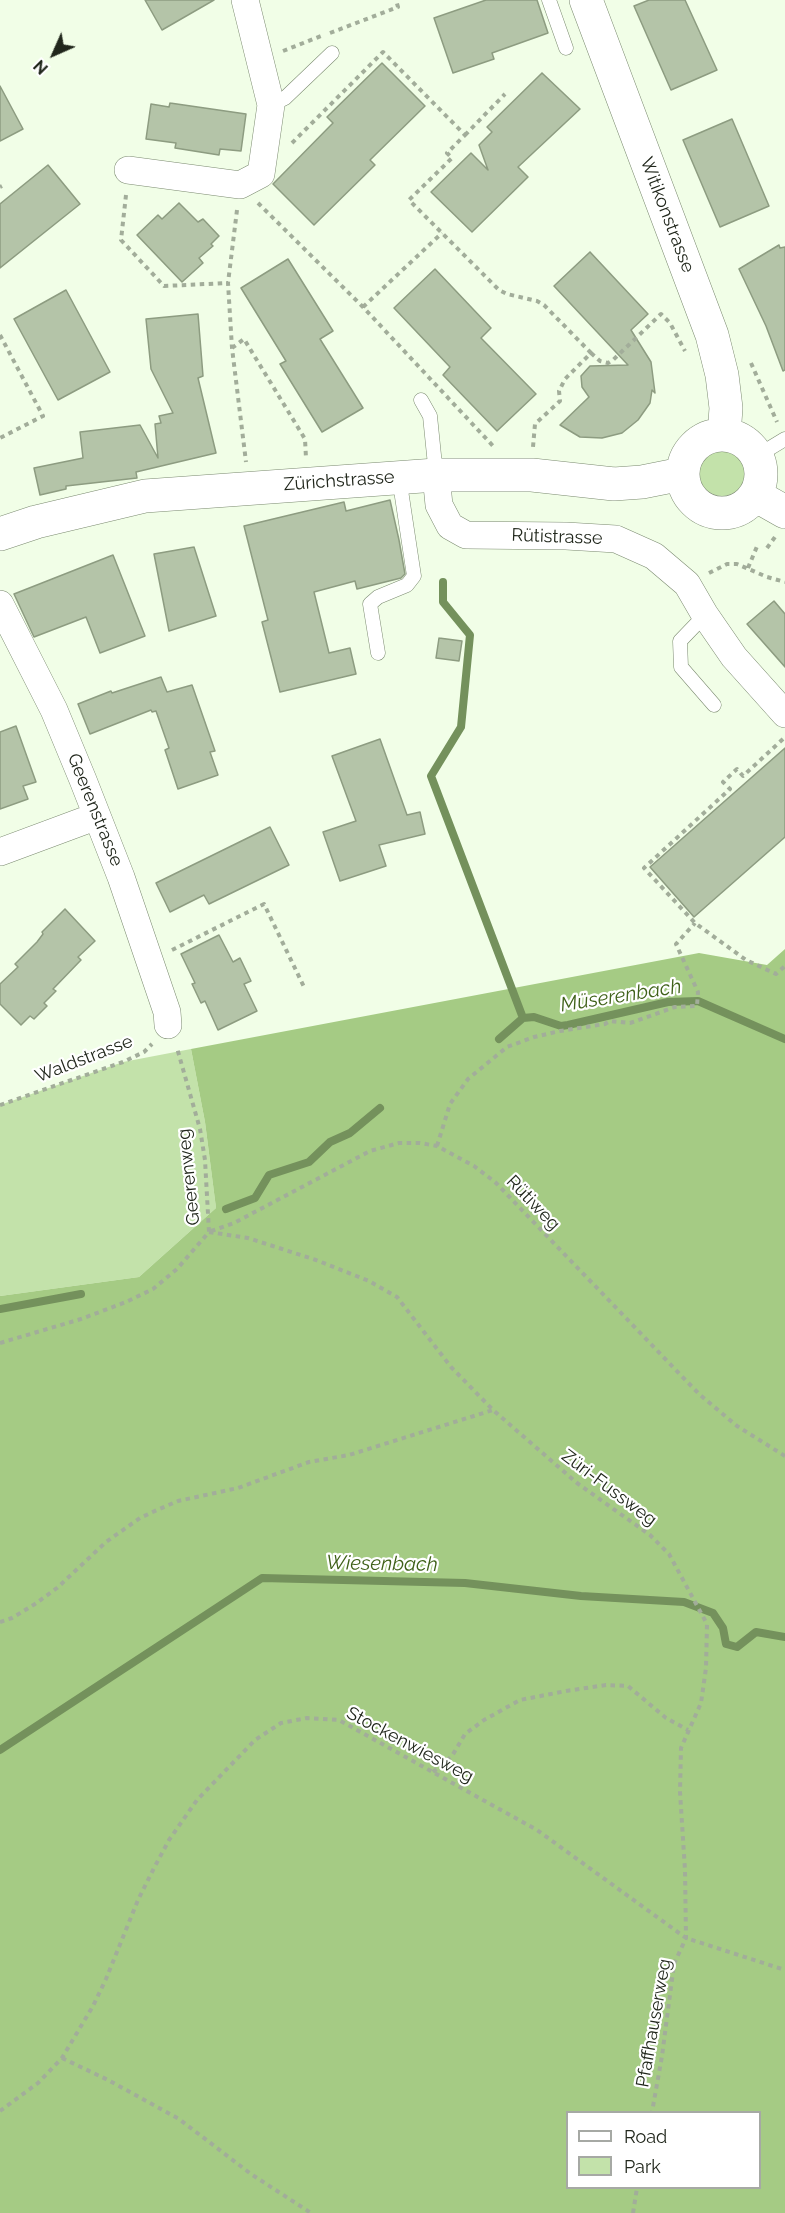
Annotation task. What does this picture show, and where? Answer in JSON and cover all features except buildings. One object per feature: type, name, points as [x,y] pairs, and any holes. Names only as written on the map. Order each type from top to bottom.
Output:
[{"type":"main road","name":"Witikonstrasse","points":[[586,0],[712,335],[722,375],[726,408],[724,435]]},
{"type":"main road","points":[[714,435],[724,435],[744,441],[757,456],[761,476],[755,495],[747,505],[736,511],[711,512],[700,507],[690,498],[682,474],[684,463],[695,445],[714,435]]},
{"type":"main road","name":"Zürichstrasse","points":[[0,534],[36,522],[145,496],[436,475],[531,475],[614,484],[642,482],[682,474]]},
{"type":"main road","points":[[755,495],[780,524]]},
{"type":"street","points":[[128,170],[251,179],[271,105],[244,0]]},
{"type":"street","name":"Rütistrasse","points":[[436,475],[439,505],[450,526],[466,535],[616,539],[654,556],[687,584],[734,657],[785,714]]},
{"type":"street","name":"Geerenstrasse","points":[[0,604],[54,710],[122,877],[167,1012],[168,1025]]},
{"type":"street","points":[[0,852],[97,816]]},
{"type":"lane","points":[[549,0],[566,48]]},
{"type":"lane","points":[[271,105],[285,98],[332,53]]},
{"type":"lane","points":[[421,400],[430,416],[436,475]]},
{"type":"lane","points":[[757,456],[785,439]]},
{"type":"lane","points":[[378,653],[370,604],[378,597],[407,585],[414,576],[399,477]]},
{"type":"lane","points":[[705,615],[680,641],[681,667],[714,705]]},
{"type":"path","points":[[246,463],[232,348],[228,283],[251,179],[383,52],[465,135]]},
{"type":"path","points":[[505,94],[447,153],[452,158],[409,200],[499,290],[544,304],[600,361],[608,363],[613,360],[661,314],[670,323],[686,354]]},
{"type":"path","points":[[128,170],[121,240],[164,286],[228,283]]},
{"type":"path","points":[[251,179],[363,307],[494,446],[494,453]]},
{"type":"path","points":[[363,307],[442,233]]},
{"type":"path","points":[[0,335],[43,416],[0,438]]},
{"type":"path","points":[[232,348],[244,339],[305,439],[306,460]]},
{"type":"path","points":[[533,452],[535,424],[560,401],[559,391],[565,379],[591,353]]},
{"type":"path","points":[[767,548],[780,524]]},
{"type":"path","points":[[748,568],[758,544]]},
{"type":"path","points":[[687,584],[727,564],[737,564],[785,582]]},
{"type":"path","points":[[785,737],[743,776],[737,769],[723,782],[730,789],[644,868],[695,923],[752,964],[776,974],[785,966]]},
{"type":"path","points":[[150,961],[264,904],[305,989]]},
{"type":"path","points":[[436,1146],[450,1104],[468,1079],[507,1047],[560,1031],[612,1021],[630,1023],[675,1007],[698,1006],[698,992],[676,944],[695,923]]},
{"type":"path","name":"Waldstrasse","points":[[0,1105],[123,1062],[144,1052],[168,1025]]},
{"type":"path","name":"Geerenweg","points":[[0,1343],[81,1319],[153,1289],[177,1269],[209,1232],[205,1160],[200,1129],[181,1059],[168,1025]]},
{"type":"path","name":"Rütiweg","points":[[209,1232],[234,1222],[370,1151],[399,1143],[436,1146],[474,1166],[495,1182],[699,1394],[736,1426],[785,1456]]},
{"type":"path","name":"Züri-Fussweg","points":[[209,1232],[248,1238],[316,1260],[369,1281],[397,1297],[451,1367],[493,1410],[577,1483],[650,1535],[669,1554],[707,1624],[706,1668],[701,1703],[696,1719],[688,1730],[681,1748],[680,1792],[686,1938]]},
{"type":"path","points":[[0,1622],[12,1618],[43,1599],[106,1542],[140,1518],[157,1510],[178,1501],[238,1488],[309,1462],[349,1455],[493,1410]]},
{"type":"path","points":[[434,1772],[454,1754],[465,1734],[484,1720],[520,1700],[566,1691],[606,1685],[628,1686],[666,1718],[688,1730]]},
{"type":"path","name":"Stockenwiesweg","points":[[0,2111],[38,2083],[62,2058],[97,1997],[138,1900],[169,1840],[197,1800],[255,1740],[281,1723],[307,1718],[339,1720],[537,1830],[686,1938],[785,1970]]},
{"type":"path","name":"Pfaffhauserweg","points":[[652,2111],[674,1964],[686,1938]]},
{"type":"path","points":[[62,2058],[179,2119],[250,2174],[311,2213]]},
{"type":"path","points":[[633,2213],[637,2189]]},
{"type":"green space","points":[[722,450],[731,451],[738,457],[744,464],[744,482],[738,489],[731,495],[722,496],[713,495],[706,489],[700,482],[699,473],[700,464],[706,457],[713,451]]},
{"type":"green space","points":[[785,949],[785,2213],[0,2213],[0,1296],[139,1277],[216,1208],[205,1122],[191,1049],[699,953],[767,965]]},
{"type":"green space","points":[[191,1049],[205,1122],[216,1208],[139,1277],[0,1296],[0,1105],[123,1062]]},
{"type":"waterway","points":[[443,582],[443,602],[470,635],[461,727],[431,776],[523,1018]]},
{"type":"waterway","name":"Müserenbach","points":[[499,1039],[523,1018],[534,1017],[561,1026],[668,1002],[698,1001],[785,1039]]},
{"type":"waterway","name":"Müserenbach","points":[[226,1209],[255,1198],[269,1175],[309,1162],[330,1142],[350,1133],[380,1108]]},
{"type":"waterway","name":"Müserenbach","points":[[0,1309],[81,1294]]},
{"type":"waterway","name":"Wiesenbach","points":[[0,1750],[262,1578],[465,1583],[581,1596],[684,1602],[713,1613],[723,1628],[726,1644],[737,1647],[756,1632],[785,1637]]}]
